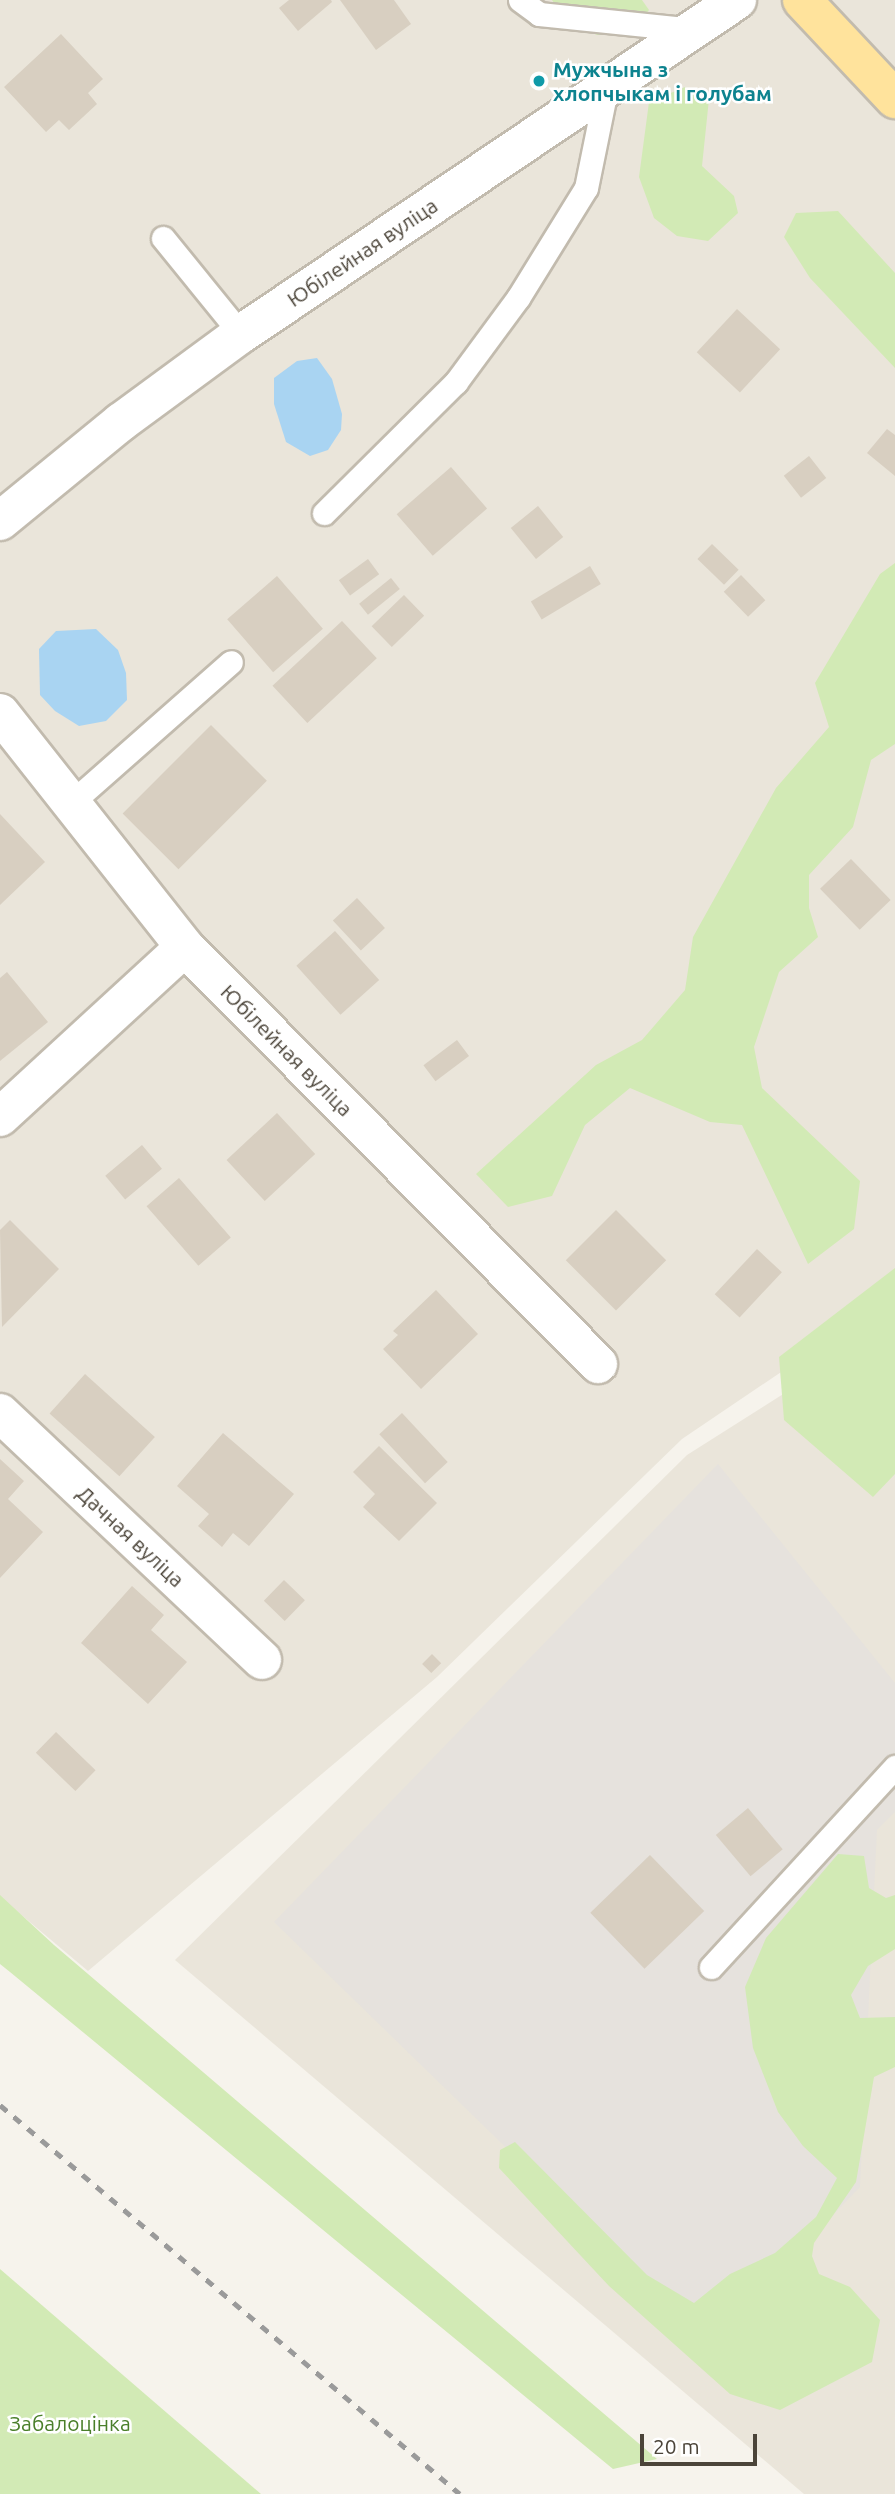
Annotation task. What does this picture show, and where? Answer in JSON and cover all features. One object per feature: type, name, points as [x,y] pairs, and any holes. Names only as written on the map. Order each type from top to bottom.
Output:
[{"type":"main road","points":[[802,0],[895,99]]},
{"type":"street","name":"Юбілейная вуліца","points":[[0,521],[121,422],[241,334],[697,30],[737,0]]},
{"type":"street","name":"Юбілейная вуліца","points":[[0,713],[185,947],[598,1364]]},
{"type":"street","points":[[0,1117],[185,947]]},
{"type":"street","name":"Дачная вуліца","points":[[0,1413],[262,1660]]},
{"type":"lane","points":[[520,0],[539,14],[697,30]]},
{"type":"lane","points":[[324,513],[456,382],[518,298],[586,188],[606,90]]},
{"type":"lane","points":[[163,238],[241,334]]},
{"type":"lane","points":[[71,803],[230,662]]},
{"type":"lane","points":[[711,1967],[895,1767]]},
{"type":"shaded area","points":[[0,0],[895,0],[895,1295],[682,1439],[437,1677],[88,1971],[0,1897]]},
{"type":"shaded area","points":[[895,1323],[895,2494],[804,2494],[175,1960],[687,1455]]},
{"type":"shaded area","points":[[718,1464],[895,1683],[895,1812],[877,1830],[860,2187],[708,2344],[274,1922]]},
{"type":"green space","points":[[552,0],[642,0],[649,10],[632,32],[597,35],[566,21]]},
{"type":"green space","points":[[685,87],[709,99],[702,166],[734,196],[738,213],[708,241],[677,236],[654,218],[639,177],[649,102]]},
{"type":"green space","points":[[838,211],[895,273],[895,368],[810,278],[784,237],[796,213]]},
{"type":"green space","points":[[895,563],[895,744],[871,760],[853,827],[809,875],[809,908],[818,937],[779,972],[754,1047],[762,1088],[860,1181],[854,1229],[808,1264],[742,1125],[710,1122],[630,1088],[585,1125],[552,1196],[508,1207],[476,1174],[596,1065],[642,1040],[685,990],[693,937],[776,788],[829,727],[815,683],[880,574]]},
{"type":"green space","points":[[895,1268],[895,1474],[873,1497],[784,1420],[779,1357]]},
{"type":"green space","points":[[838,1854],[864,1856],[869,1888],[886,1898],[895,1895],[895,1949],[868,1966],[851,1995],[860,2018],[895,2017],[895,2067],[874,2077],[856,2182],[814,2243],[812,2256],[819,2274],[850,2287],[880,2320],[872,2362],[780,2410],[730,2394],[609,2286],[499,2168],[500,2150],[515,2142],[647,2275],[694,2303],[730,2274],[775,2253],[816,2217],[837,2178],[803,2146],[778,2112],[753,2048],[745,1987],[766,1938]]},
{"type":"green space","points":[[0,1895],[54,1945],[657,2459],[613,2469],[0,1964]]},
{"type":"green space","name":"Забалоцінка","points":[[0,2269],[261,2494],[0,2494]]},
{"type":"water","points":[[317,358],[332,379],[342,414],[341,430],[328,450],[310,456],[286,442],[274,404],[274,378],[297,361]]},
{"type":"water","points":[[96,629],[118,650],[126,673],[127,700],[106,721],[79,726],[55,711],[40,695],[39,649],[56,631]]},
{"type":"building","points":[[289,0],[332,2],[298,31],[279,8]]},
{"type":"building","points":[[340,0],[394,0],[411,24],[376,50]]},
{"type":"building","points":[[61,34],[103,79],[88,93],[97,104],[69,130],[59,120],[46,132],[4,87]]},
{"type":"building","points":[[737,309],[780,349],[740,392],[697,352]]},
{"type":"building","points":[[887,429],[895,435],[895,476],[867,453]]},
{"type":"building","points":[[809,456],[826,478],[801,498],[784,476]]},
{"type":"building","points":[[451,467],[487,509],[433,556],[397,514]]},
{"type":"building","points":[[538,506],[563,537],[536,559],[511,528]]},
{"type":"building","points":[[712,544],[739,570],[724,585],[697,559]]},
{"type":"building","points":[[368,559],[379,574],[350,596],[339,580]]},
{"type":"building","points":[[590,566],[601,584],[542,620],[531,602]]},
{"type":"building","points":[[741,575],[765,600],[748,617],[724,592]]},
{"type":"building","points":[[277,576],[323,629],[273,672],[227,619]]},
{"type":"building","points":[[391,578],[400,589],[368,615],[359,604]]},
{"type":"building","points":[[404,595],[424,616],[392,647],[372,626]]},
{"type":"building","points":[[342,621],[377,658],[307,723],[273,686]]},
{"type":"building","points":[[211,725],[267,781],[178,869],[123,813]]},
{"type":"building","points":[[0,814],[45,862],[0,905]]},
{"type":"building","points":[[851,859],[891,900],[860,930],[820,889]]},
{"type":"building","points":[[357,898],[385,928],[361,950],[333,921]]},
{"type":"building","points":[[335,931],[379,980],[341,1015],[296,966]]},
{"type":"building","points":[[7,972],[48,1022],[0,1061],[0,978]]},
{"type":"building","points":[[457,1040],[469,1056],[435,1081],[423,1065]]},
{"type":"building","points":[[277,1113],[315,1154],[265,1201],[227,1160]]},
{"type":"building","points":[[142,1145],[162,1169],[125,1200],[105,1176]]},
{"type":"building","points":[[179,1178],[231,1238],[198,1266],[147,1206]]},
{"type":"building","points":[[616,1210],[666,1260],[616,1310],[566,1260]]},
{"type":"building","points":[[10,1220],[59,1269],[2,1327],[0,1230]]},
{"type":"building","points":[[757,1249],[782,1272],[740,1318],[715,1294]]},
{"type":"building","points":[[436,1290],[478,1334],[421,1389],[383,1349],[398,1335],[393,1331]]},
{"type":"building","points":[[85,1374],[155,1437],[119,1476],[50,1413]]},
{"type":"building","points":[[402,1413],[448,1462],[425,1483],[379,1434]]},
{"type":"building","points":[[223,1433],[294,1494],[249,1546],[233,1533],[222,1547],[198,1526],[209,1514],[177,1486]]},
{"type":"building","points":[[379,1446],[437,1503],[399,1541],[363,1507],[375,1494],[353,1472]]},
{"type":"building","points":[[0,1459],[24,1481],[8,1499],[43,1532],[0,1578]]},
{"type":"building","points":[[284,1580],[305,1600],[285,1621],[264,1601]]},
{"type":"building","points":[[132,1586],[164,1615],[151,1630],[187,1662],[148,1704],[81,1643]]},
{"type":"building","points":[[432,1654],[441,1663],[431,1673],[422,1664]]},
{"type":"building","points":[[56,1732],[96,1770],[75,1791],[36,1753]]},
{"type":"building","points":[[748,1808],[783,1849],[751,1876],[716,1835]]},
{"type":"building","points":[[650,1855],[704,1911],[644,1969],[590,1913]]},
{"type":"railway","points":[[0,2105],[460,2494]]},
{"type":"place","name":"Мужчына з хлопчыкам і голубам","points":[[539,81]]}]
